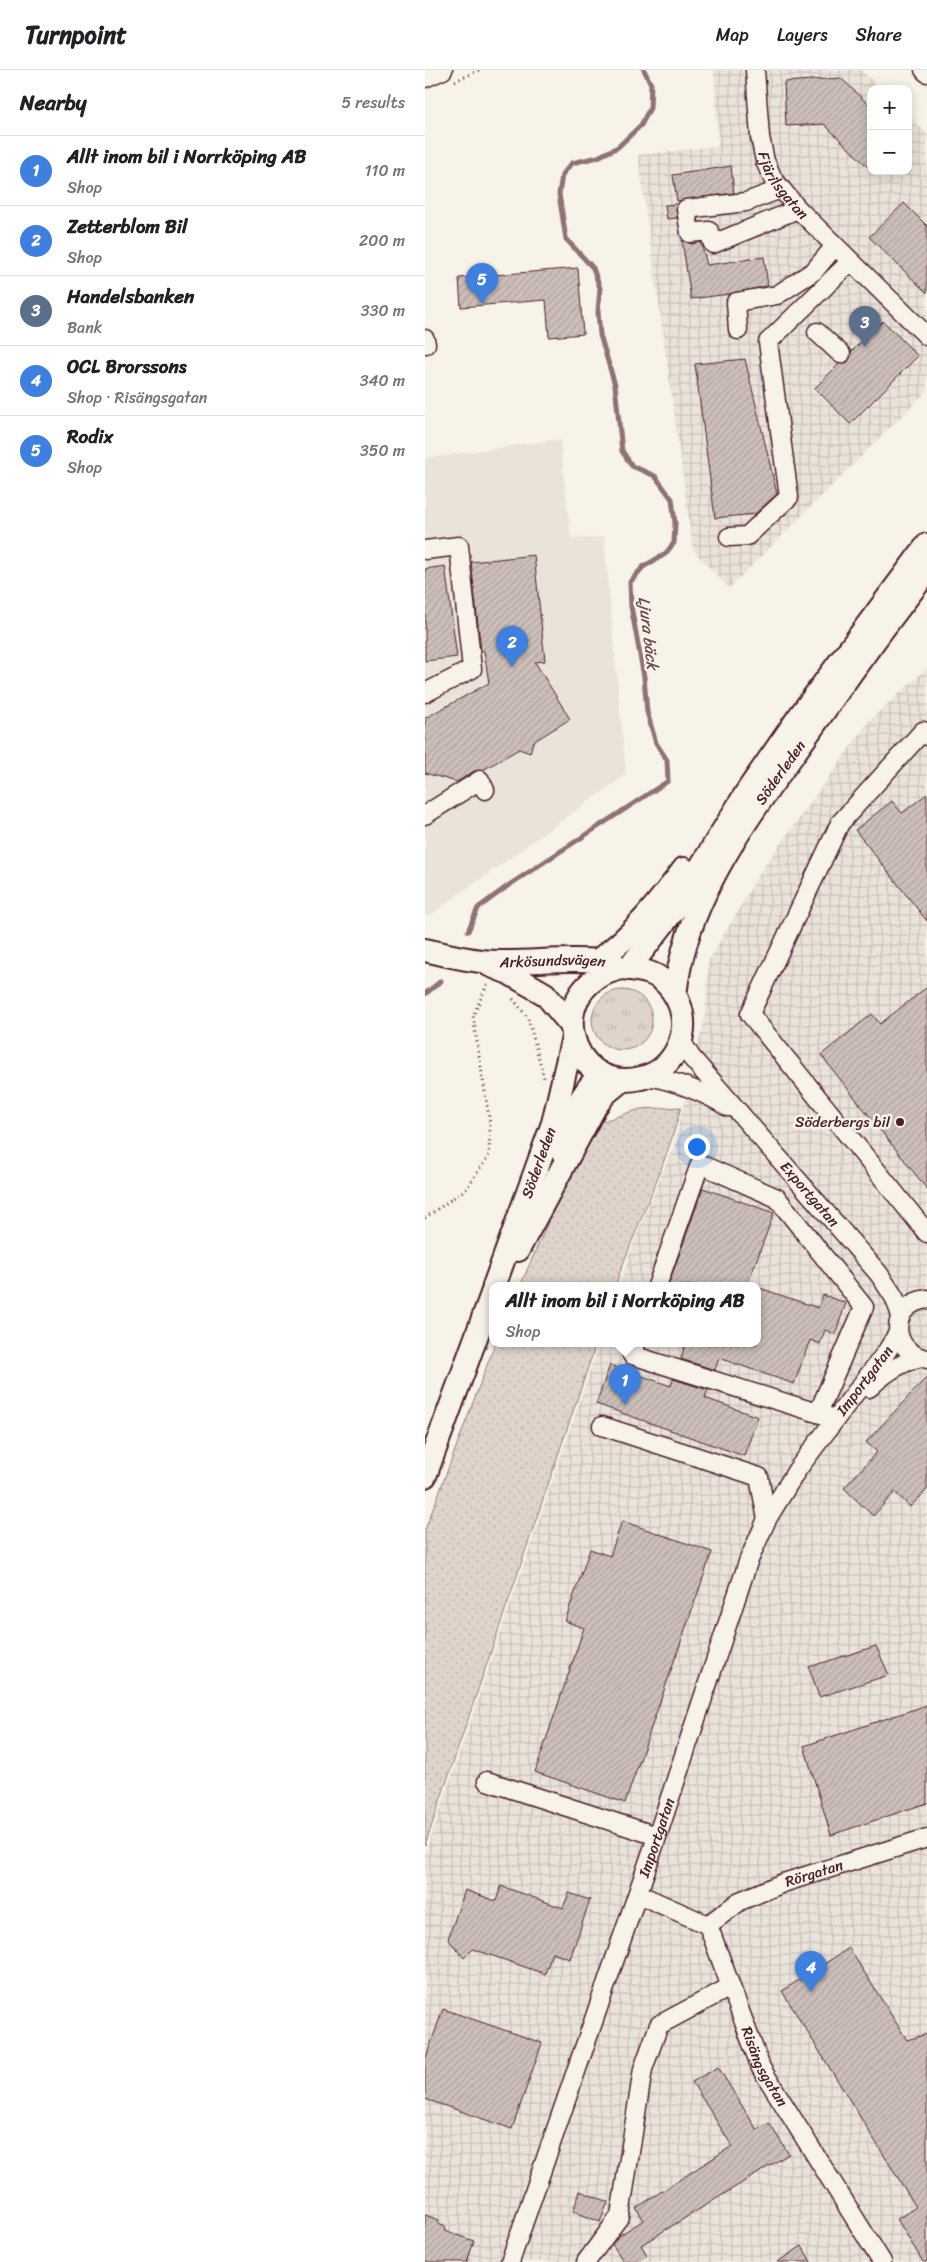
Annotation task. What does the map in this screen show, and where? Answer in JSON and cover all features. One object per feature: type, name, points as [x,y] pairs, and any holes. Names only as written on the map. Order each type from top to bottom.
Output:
[{"type":"main road","name":"Söderleden","points":[[626,968],[674,910],[748,790],[798,718],[927,545]]},
{"type":"main road","name":"Söderleden","points":[[675,995],[681,955],[689,928],[715,872],[776,779],[857,665],[927,572]]},
{"type":"main road","name":"Söderleden","points":[[597,961],[622,943],[646,919],[748,790]]},
{"type":"main road","name":"Arkösundsvägen","points":[[425,950],[481,972],[509,973],[545,994],[572,1031]]},
{"type":"main road","name":"Arkösundsvägen","points":[[481,972],[597,961],[626,968]]},
{"type":"main road","points":[[626,968],[651,973],[669,986],[675,995],[683,1017],[681,1040],[669,1062],[648,1076],[612,1077],[583,1058],[572,1031],[576,1001],[590,982],[600,975],[626,968]]},
{"type":"main road","name":"Söderleden","points":[[497,1282],[553,1123],[561,1095],[572,1031]]},
{"type":"main road","name":"Söderleden","points":[[500,1282],[518,1252],[569,1122],[589,1087],[612,1077]]},
{"type":"main road","name":"Söderleden","points":[[425,1476],[458,1380],[489,1302]]},
{"type":"street","points":[[425,78],[443,70]]},
{"type":"street","name":"Fjärilsgatan","points":[[755,70],[761,145],[765,161],[773,179],[798,209],[927,336]]},
{"type":"street","points":[[924,70],[927,73]]},
{"type":"street","points":[[781,189],[746,202],[686,209],[690,233],[709,231],[713,244],[798,209]]},
{"type":"street","points":[[738,330],[736,302],[777,295],[814,271],[835,246]]},
{"type":"street","points":[[729,537],[747,536],[789,497],[767,342],[850,262]]},
{"type":"street","points":[[817,332],[841,354]]},
{"type":"street","points":[[425,550],[459,546],[473,669],[425,693]]},
{"type":"street","points":[[927,736],[923,731],[840,824],[750,1014],[927,1233]]},
{"type":"street","points":[[425,815],[480,780],[485,790]]},
{"type":"street","name":"Exportgatan","points":[[681,1040],[685,1050],[879,1274],[894,1297],[901,1315]]},
{"type":"street","name":"Exportgatan","points":[[648,1076],[691,1087],[740,1114]]},
{"type":"street","points":[[635,1347],[632,1355],[827,1419],[864,1306],[777,1198],[700,1164],[658,1282]]},
{"type":"street","name":"Exportgatan","points":[[879,1274],[899,1289],[923,1299]]},
{"type":"street","points":[[923,1299],[909,1306],[901,1315],[898,1333],[905,1348],[923,1359]]},
{"type":"street","name":"Importgatan","points":[[510,2262],[657,1836],[748,1562],[767,1519],[827,1419],[887,1351],[898,1333]]},
{"type":"street","name":"Importgatan","points":[[827,1419],[883,1374],[903,1363],[923,1359]]},
{"type":"street","points":[[602,1426],[759,1477],[767,1519]]},
{"type":"street","points":[[487,1781],[657,1836]]},
{"type":"street","name":"Rörgatan","points":[[707,1925],[740,1902],[783,1883],[927,1838]]},
{"type":"street","points":[[637,1894],[707,1925]]},
{"type":"street","name":"Risängsgatan","points":[[707,1925],[761,2068],[882,2262]]},
{"type":"street","points":[[586,2262],[620,2216],[643,2069],[659,2025],[730,1987]]},
{"type":"path","points":[[481,972],[487,985],[496,988]]},
{"type":"path","points":[[425,1218],[466,1190],[489,1155],[490,1124],[473,1016],[487,985]]},
{"type":"path","points":[[509,996],[521,1007],[528,1018],[547,1086],[551,1092],[561,1095]]},
{"type":"shaded area","points":[[714,70],[861,70],[877,85],[867,85],[867,175],[912,175],[912,119],[927,134],[927,391],[729,588],[693,550],[638,155],[718,146]]},
{"type":"shaded area","points":[[560,439],[571,539],[604,537],[626,775],[430,915],[425,915],[425,458]]},
{"type":"shaded area","points":[[927,668],[927,2262],[425,2262],[425,1854],[598,1347],[761,1347],[761,1282],[620,1282],[635,1239],[674,1145],[705,1016],[708,962],[759,874],[869,721]]},
{"type":"green space","points":[[616,990],[628,990],[639,995],[647,1003],[652,1014],[650,1032],[639,1045],[628,1050],[616,1050],[605,1045],[597,1037],[592,1026],[592,1014],[597,1003],[605,995]]},
{"type":"green space","points":[[681,1107],[659,1175],[616,1282],[522,1282],[591,1125],[640,1109]]},
{"type":"green space","points":[[494,1347],[595,1347],[425,1845],[425,1530]]},
{"type":"building","points":[[841,78],[867,103],[867,166],[824,124],[786,126],[784,82]]},
{"type":"building","points":[[731,166],[734,193],[677,201],[673,175]]},
{"type":"building","points":[[904,203],[927,226],[927,293],[869,237]]},
{"type":"building","points":[[677,204],[677,218],[667,219],[665,205]]},
{"type":"building","points":[[682,240],[691,244],[701,242],[707,265],[764,257],[768,286],[691,299]]},
{"type":"building","points":[[578,268],[583,334],[549,337],[546,300],[461,307],[459,278]]},
{"type":"building","points":[[883,321],[918,356],[850,424],[815,388],[839,364],[848,362],[851,352]]},
{"type":"building","points":[[745,359],[777,494],[755,514],[715,518],[695,364]]},
{"type":"building","points":[[534,555],[545,661],[535,662],[570,719],[533,742],[530,753],[519,749],[483,770],[474,771],[457,782],[425,773],[425,718],[489,683],[484,651],[481,651],[471,562]]},
{"type":"building","points":[[445,566],[457,657],[425,661],[425,569]]},
{"type":"building","points":[[927,794],[927,921],[855,830],[892,801],[902,813]]},
{"type":"building","name":"Söderbergs bil","points":[[927,987],[927,1189],[821,1055],[872,1014],[880,1024]]},
{"type":"building","points":[[703,1188],[774,1213],[748,1282],[669,1282]]},
{"type":"building","points":[[761,1288],[818,1308],[823,1295],[846,1303],[835,1334],[825,1330],[820,1344],[810,1340],[794,1384],[719,1358],[715,1370],[681,1359],[684,1347],[761,1347]]},
{"type":"building","points":[[610,1365],[671,1386],[673,1379],[708,1390],[705,1398],[758,1417],[744,1456],[596,1404]]},
{"type":"building","points":[[927,1377],[927,1490],[910,1507],[895,1492],[873,1516],[844,1488],[877,1452],[866,1442]]},
{"type":"building","points":[[622,1521],[712,1552],[625,1803],[535,1772],[584,1628],[565,1621],[590,1549],[610,1556]]},
{"type":"building","points":[[876,1646],[889,1675],[819,1697],[809,1667]]},
{"type":"building","points":[[927,1705],[927,1803],[831,1835],[804,1746]]},
{"type":"building","points":[[501,1886],[563,1908],[569,1893],[590,1900],[570,1959],[552,1953],[545,1974],[473,1949],[464,1958],[448,1939],[465,1890],[496,1901]]},
{"type":"building","points":[[849,1948],[907,2040],[927,2034],[927,2262],[923,2262],[897,2219],[916,2207],[782,1991]]},
{"type":"building","points":[[443,2009],[542,2043],[512,2129],[425,2099],[425,2060]]},
{"type":"building","points":[[718,2067],[757,2130],[769,2123],[789,2154],[641,2245],[647,2255],[636,2262],[624,2262],[612,2244],[618,2236],[644,2220],[636,2208],[732,2146],[692,2082]]},
{"type":"building","points":[[580,2191],[608,2202],[600,2222],[573,2211]]},
{"type":"building","points":[[425,2215],[439,2220],[438,2224],[446,2227],[445,2231],[474,2241],[467,2262],[425,2262]]},
{"type":"building","points":[[802,2246],[811,2262],[777,2262]]},
{"type":"waterway","name":"Ljura bäck","points":[[468,931],[478,908],[509,885],[668,781],[667,760],[656,743],[647,712],[644,677],[631,606],[630,582],[643,567],[665,554],[674,543],[675,523],[672,499],[655,476],[632,466],[622,451],[615,385],[600,335],[598,312],[600,288],[593,268],[566,239],[559,194],[562,175],[572,163],[598,157],[618,147],[641,125],[650,108],[651,84],[644,70]]},
{"type":"waterway","name":"Ljura bäck","points":[[425,994],[441,981]]},
{"type":"place","name":"Rodix","points":[[482,304]]},
{"type":"place","name":"Handelsbanken","points":[[865,347]]},
{"type":"place","name":"Zetterblom Bil","points":[[512,667]]},
{"type":"place","name":"Söderbergs bil","points":[[900,1122]]},
{"type":"place","name":"Allt inom bil i Norrköping AB","points":[[625,1405]]},
{"type":"place","name":"OCL Brorssons","points":[[811,1992]]}]
